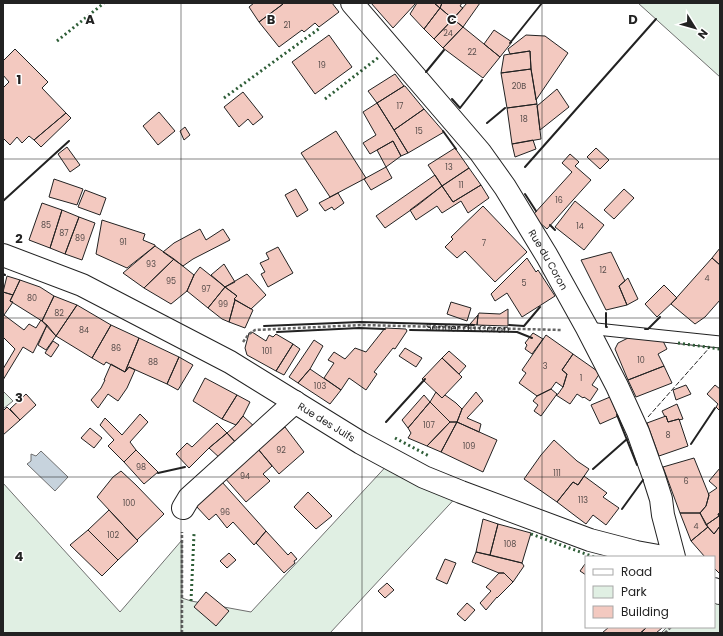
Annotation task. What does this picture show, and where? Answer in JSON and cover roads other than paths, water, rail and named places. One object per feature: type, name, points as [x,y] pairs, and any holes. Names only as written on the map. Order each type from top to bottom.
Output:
[{"type":"street","name":"Rue du Coron","points":[[352,3],[480,152],[505,187],[539,244],[587,328],[617,386],[638,432],[661,499],[663,515],[674,556]]},
{"type":"street","name":"Rue des Juifs","points":[[3,255],[82,285],[230,362],[361,443],[424,476],[590,540],[636,552],[658,556]]},
{"type":"street","points":[[183,508],[189,498],[294,402]]},
{"type":"lane","points":[[587,328],[720,342]]}]
